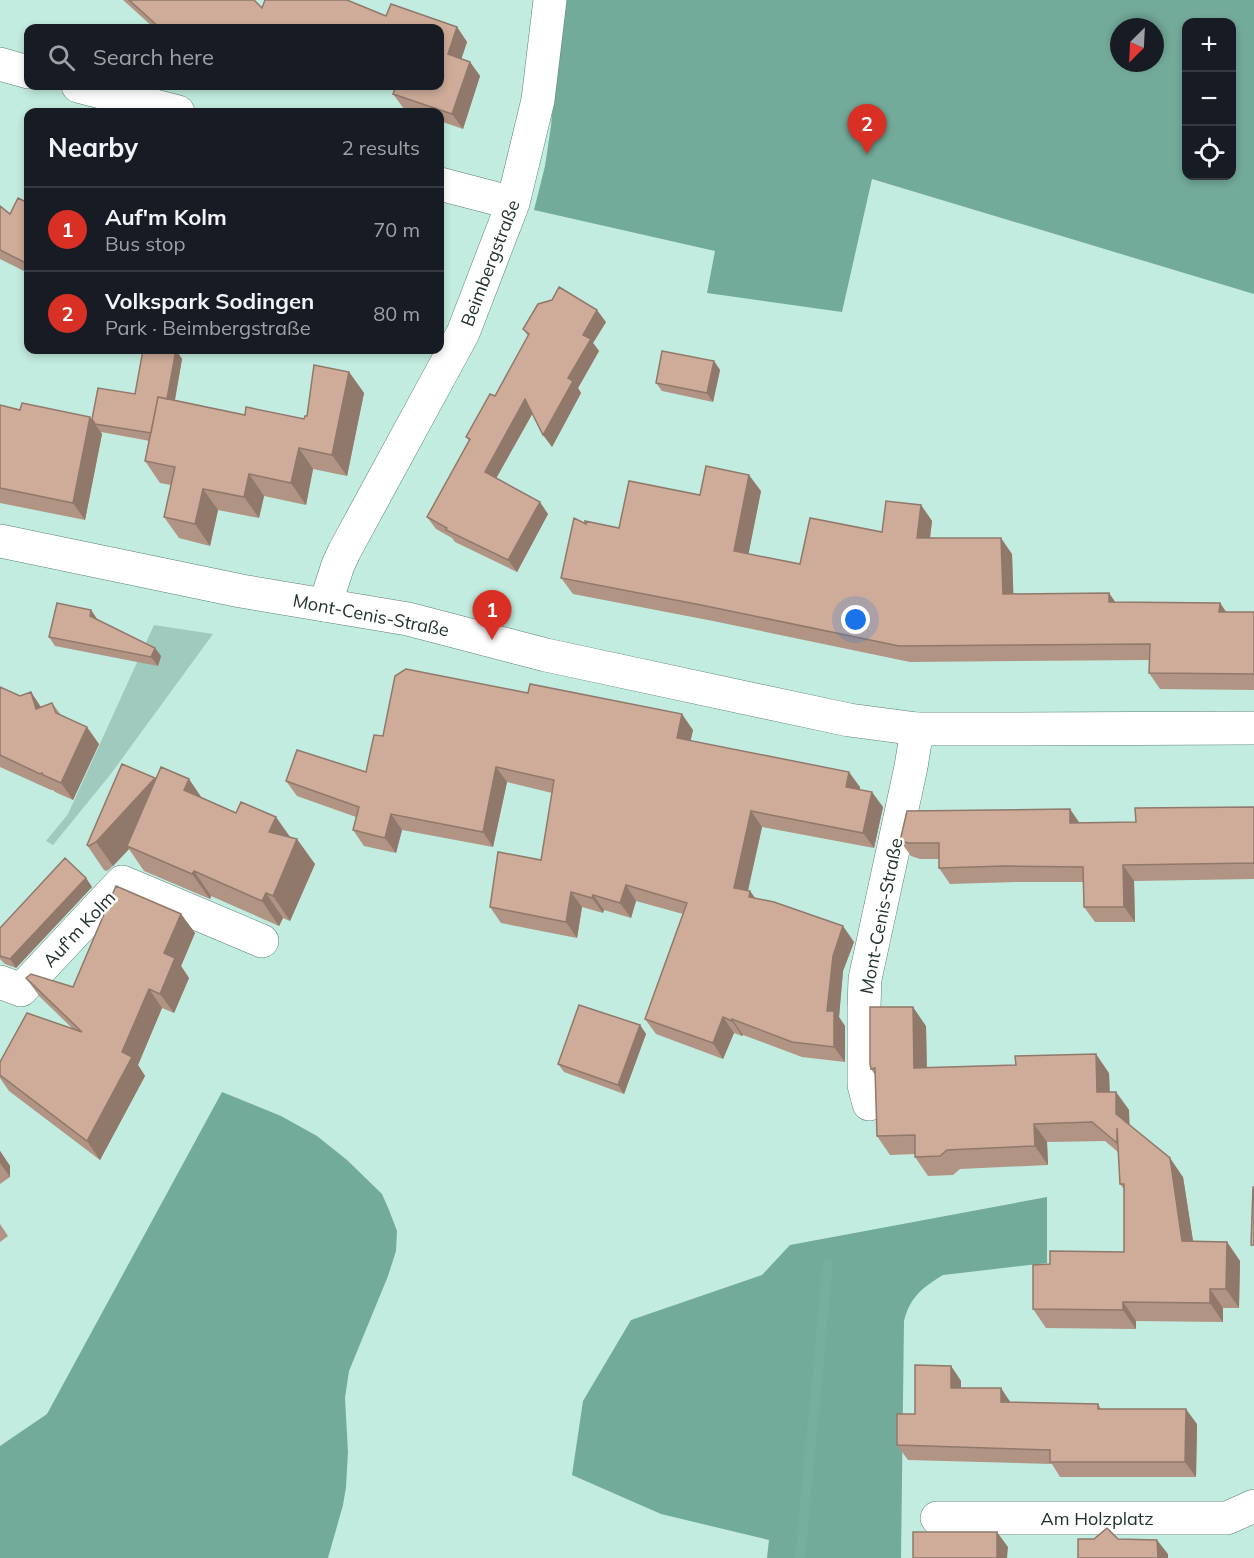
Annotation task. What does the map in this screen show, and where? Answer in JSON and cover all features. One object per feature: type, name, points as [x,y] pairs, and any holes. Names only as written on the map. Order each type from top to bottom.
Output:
[{"type":"street","name":"Beimbergstraße","points":[[325,605],[345,550],[463,333],[513,204],[538,100],[550,0]]},
{"type":"street","points":[[0,64],[24,71]]},
{"type":"street","points":[[93,90],[163,108]]},
{"type":"street","points":[[444,184],[513,204]]},
{"type":"street","name":"Mont-Cenis-Straße","points":[[0,541],[240,591],[408,619],[546,655],[849,720],[917,729],[1254,728]]},
{"type":"street","name":"Mont-Cenis-Straße","points":[[869,1104],[864,1085],[865,979],[911,767],[917,729]]},
{"type":"street","name":"Auf'm Kolm","points":[[0,982],[21,990],[122,882],[261,941]]},
{"type":"street","name":"Am Holzplatz","points":[[937,1518],[1227,1518],[1254,1506]]},
{"type":"green space","points":[[562,0],[1254,0],[1254,294],[872,179],[842,312],[707,293],[715,251],[534,210],[545,166],[551,126]]},
{"type":"green space","points":[[154,625],[213,634],[110,775],[53,845],[46,841],[68,814]]},
{"type":"green space","points":[[222,1092],[281,1116],[317,1136],[347,1160],[382,1194],[397,1231],[396,1251],[388,1276],[349,1371],[345,1398],[348,1452],[346,1487],[328,1558],[0,1558],[0,1446],[47,1414]]},
{"type":"green space","points":[[1047,1197],[1047,1263],[943,1275],[918,1294],[910,1305],[904,1321],[901,1558],[767,1558],[769,1540],[661,1514],[572,1475],[583,1401],[631,1320],[762,1275],[790,1245]]},
{"type":"building","points":[[129,0],[254,0],[262,8],[265,0],[347,0],[386,16],[391,4],[457,27],[448,54],[470,62],[452,114],[444,111],[444,108],[434,108],[393,94],[394,90],[444,90],[444,24],[156,24]]},
{"type":"building","points":[[18,198],[24,201],[24,262],[0,250],[0,206],[10,214]]},
{"type":"building","points":[[559,287],[597,310],[583,335],[591,339],[568,378],[573,381],[543,435],[525,399],[485,472],[540,502],[508,560],[446,530],[447,528],[427,517],[470,439],[466,437],[490,394],[495,396],[529,334],[523,329],[538,304],[552,300]]},
{"type":"building","points":[[662,351],[714,361],[707,393],[656,383]]},
{"type":"building","points":[[142,354],[175,354],[167,399],[158,397],[151,433],[95,424],[92,419],[98,388],[135,394]]},
{"type":"building","points":[[314,365],[349,372],[332,455],[299,448],[291,483],[249,474],[244,497],[203,489],[195,524],[164,517],[175,467],[145,461],[158,397],[245,415],[246,407],[304,419],[307,416]]},
{"type":"building","points":[[22,403],[90,417],[73,503],[0,488],[0,405],[20,410]]},
{"type":"building","points":[[706,466],[749,475],[734,551],[800,564],[810,518],[882,532],[886,501],[921,505],[917,538],[1001,538],[1003,594],[1109,593],[1109,602],[1220,603],[1219,612],[1254,612],[1254,674],[1149,673],[1150,644],[899,646],[561,578],[574,518],[586,524],[585,521],[619,528],[629,481],[700,495]]},
{"type":"building","points":[[57,603],[91,610],[90,616],[155,648],[151,657],[49,637]]},
{"type":"building","points":[[406,669],[528,693],[530,684],[682,714],[677,738],[849,772],[846,787],[872,792],[863,833],[751,811],[734,888],[750,891],[749,897],[774,902],[843,926],[833,956],[827,1011],[834,1011],[834,1047],[792,1042],[723,1017],[713,1043],[645,1019],[687,903],[626,885],[620,903],[593,895],[592,898],[571,892],[566,922],[490,907],[498,852],[541,860],[554,780],[496,767],[483,832],[391,814],[385,838],[353,830],[359,807],[286,781],[297,750],[366,772],[374,735],[383,736],[395,676]]},
{"type":"building","points":[[0,687],[20,696],[31,692],[36,709],[52,703],[56,713],[87,727],[61,783],[0,755]]},
{"type":"building","points":[[122,764],[155,778],[96,842],[89,846],[87,845]]},
{"type":"building","points":[[161,767],[189,779],[184,790],[236,813],[241,802],[276,817],[269,832],[297,839],[273,896],[266,893],[262,901],[194,871],[192,874],[127,846]]},
{"type":"building","points":[[1254,807],[1254,863],[1123,865],[1124,907],[1084,907],[1083,867],[939,868],[939,843],[900,841],[907,811],[1070,809],[1070,823],[1136,822],[1135,808]]},
{"type":"building","points":[[65,858],[86,878],[10,959],[0,956],[0,928]]},
{"type":"building","points":[[116,886],[181,914],[164,953],[175,958],[160,994],[149,989],[122,1052],[132,1057],[87,1141],[0,1075],[0,1062],[27,1013],[82,1032],[26,978],[31,974],[73,987]]},
{"type":"building","points":[[579,1005],[640,1025],[618,1085],[558,1064]]},
{"type":"building","points":[[870,1007],[913,1007],[914,1068],[1016,1065],[1015,1056],[1096,1054],[1097,1092],[1116,1092],[1116,1114],[1170,1158],[1182,1241],[1227,1242],[1226,1289],[1210,1289],[1210,1303],[1123,1302],[1123,1310],[1033,1309],[1033,1265],[1050,1264],[1050,1251],[1124,1252],[1124,1184],[1120,1184],[1117,1128],[1117,1143],[1092,1122],[1034,1124],[1035,1146],[947,1150],[940,1156],[915,1157],[915,1135],[877,1136],[875,1068],[871,1069],[870,1064]]},
{"type":"building","points":[[1253,1187],[1254,1245],[1251,1245]]},
{"type":"building","points":[[915,1365],[951,1366],[951,1388],[1001,1388],[1001,1402],[1098,1404],[1098,1409],[1186,1409],[1185,1462],[1050,1462],[1050,1450],[897,1445],[897,1414],[915,1414]]},
{"type":"building","points":[[1107,1528],[1118,1539],[1157,1540],[1158,1558],[1078,1558],[1078,1539],[1094,1539]]},
{"type":"building","points":[[913,1532],[997,1532],[997,1558],[913,1558]]},
{"type":"waterway","points":[[800,1558],[828,1264]]},
{"type":"place","name":"Volkspark Sodingen","points":[[867,154]]},
{"type":"place","name":"Auf'm Kolm","points":[[492,640]]}]
